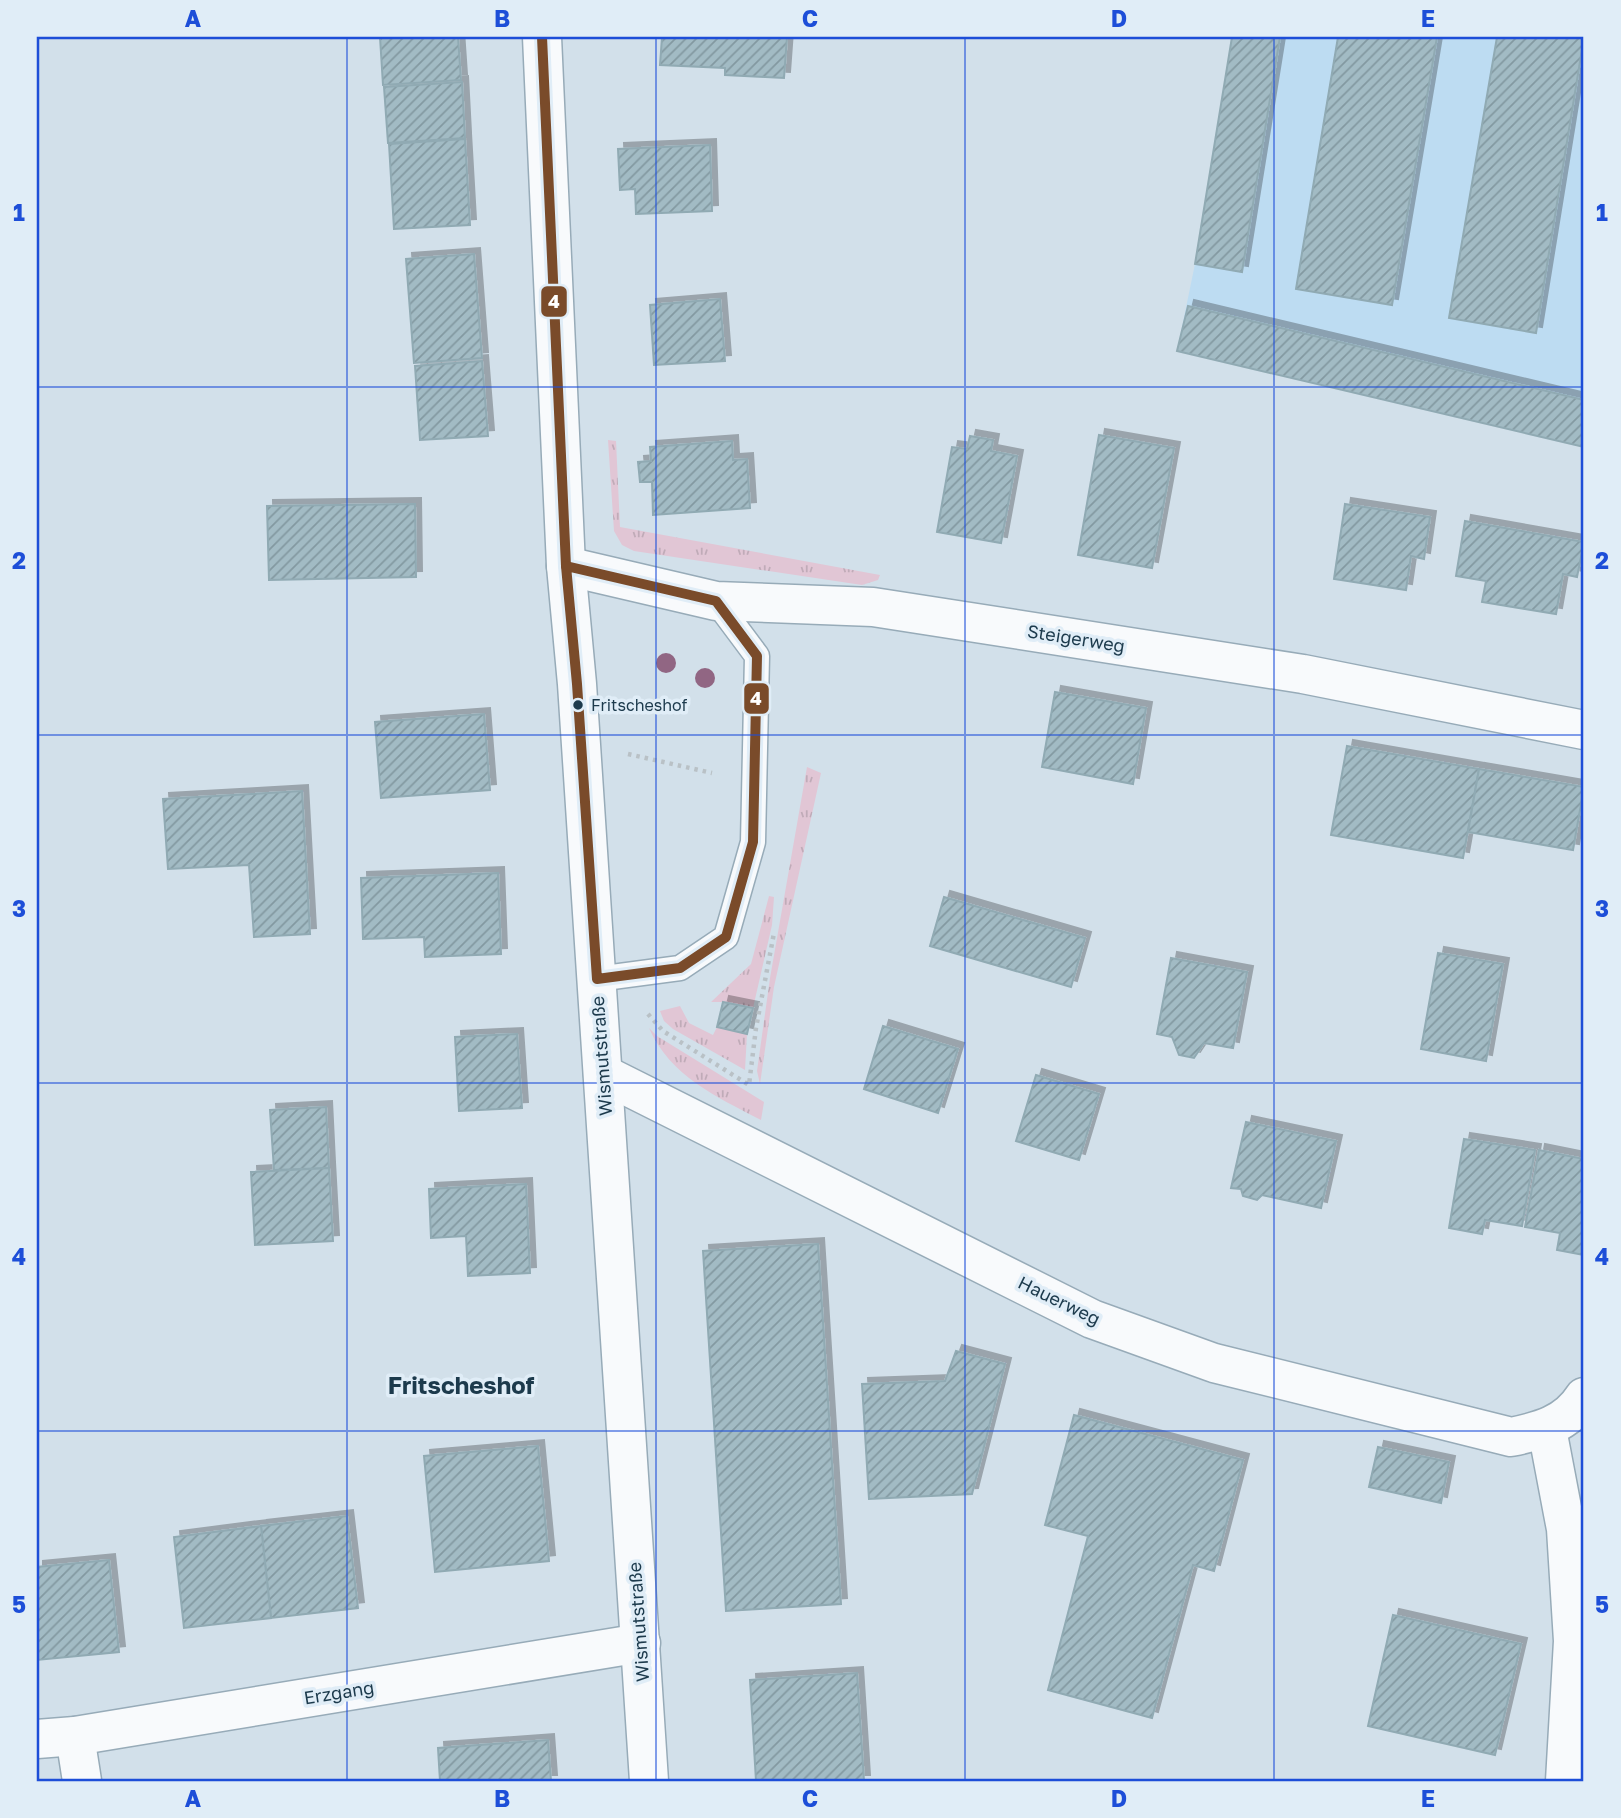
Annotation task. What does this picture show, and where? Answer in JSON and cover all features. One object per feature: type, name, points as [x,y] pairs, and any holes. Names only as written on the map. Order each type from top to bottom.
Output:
[{"type":"street","name":"Wismutstraße","points":[[542,37],[566,566],[577,684],[649,1781]]},
{"type":"street","name":"Steigerweg","points":[[566,566],[716,601],[873,607],[1303,674],[1584,730]]},
{"type":"street","name":"Hauerweg","points":[[603,1074],[1092,1319],[1214,1363],[1511,1437],[1547,1429],[1579,1405],[1584,1397]]},
{"type":"street","points":[[1547,1429],[1566,1528],[1573,1641],[1565,1781]]},
{"type":"street","name":"Erzgang","points":[[37,1739],[75,1736],[641,1643]]},
{"type":"street","points":[[75,1736],[82,1781]]},
{"type":"lane","points":[[597,979],[680,968],[726,937],[752,842],[758,656],[716,601]]},
{"type":"path","points":[[621,753],[719,774]]},
{"type":"shaded area","points":[[1232,37],[1584,37],[1584,447],[1177,351],[1195,264]]},
{"type":"green space","points":[[608,440],[616,441],[620,527],[880,575],[878,580],[862,585],[634,551],[622,545],[614,531]]},
{"type":"green space","points":[[807,767],[821,773],[774,987],[760,1084],[757,1071],[770,978]]},
{"type":"green space","points":[[769,896],[774,897],[772,925],[753,1008],[711,1002],[751,964]]},
{"type":"green space","points":[[680,1006],[689,1023],[713,1035],[717,1027],[747,1034],[745,1070],[673,1029],[664,1021],[660,1011]]},
{"type":"green space","points":[[649,1028],[657,1036],[764,1102],[761,1120],[712,1093],[682,1072],[658,1045]]},
{"type":"building","points":[[380,37],[458,37],[461,80],[383,85]]},
{"type":"building","points":[[662,37],[787,37],[784,78],[725,75],[725,68],[660,65]]},
{"type":"building","points":[[1232,37],[1280,37],[1242,272],[1195,264]]},
{"type":"building","points":[[1338,37],[1437,37],[1392,305],[1296,289]]},
{"type":"building","points":[[1497,37],[1584,37],[1536,333],[1449,318]]},
{"type":"building","points":[[462,82],[465,138],[388,143],[384,87]]},
{"type":"building","points":[[465,139],[470,225],[394,229],[389,144]]},
{"type":"building","points":[[710,145],[712,211],[636,214],[635,189],[620,190],[618,149]]},
{"type":"building","points":[[474,254],[482,358],[414,363],[406,259]]},
{"type":"building","points":[[720,299],[725,361],[654,365],[650,305]]},
{"type":"building","points":[[1188,306],[1584,400],[1584,447],[1177,351]]},
{"type":"building","points":[[482,361],[488,436],[420,440],[415,366]]},
{"type":"building","points":[[1099,435],[1174,448],[1152,568],[1078,555]]},
{"type":"building","points":[[970,436],[993,440],[991,451],[1017,456],[1001,543],[937,532],[952,447],[967,449]]},
{"type":"building","points":[[732,441],[733,460],[747,459],[750,508],[653,515],[652,482],[640,482],[638,462],[651,461],[650,447]]},
{"type":"building","points":[[415,504],[416,577],[269,580],[267,506]]},
{"type":"building","points":[[1345,504],[1430,517],[1424,559],[1411,556],[1406,590],[1334,579]]},
{"type":"building","points":[[1465,521],[1584,542],[1577,577],[1563,574],[1556,614],[1482,602],[1486,581],[1456,576]]},
{"type":"building","points":[[1055,692],[1146,708],[1133,784],[1042,767]]},
{"type":"building","points":[[484,714],[490,790],[381,798],[375,722]]},
{"type":"building","points":[[1347,746],[1479,769],[1463,858],[1331,835]]},
{"type":"building","points":[[1479,769],[1584,787],[1573,850],[1468,832]]},
{"type":"building","points":[[302,791],[310,934],[254,937],[249,865],[168,869],[163,799]]},
{"type":"building","points":[[498,873],[501,954],[425,957],[424,937],[363,939],[361,878]]},
{"type":"building","points":[[944,897],[1085,938],[1071,987],[930,946]]},
{"type":"building","points":[[1438,953],[1503,964],[1486,1061],[1421,1049]]},
{"type":"building","points":[[1171,958],[1247,972],[1233,1048],[1204,1043],[1194,1058],[1179,1055],[1172,1037],[1157,1034]]},
{"type":"building","points":[[723,1002],[753,1008],[747,1034],[717,1027]]},
{"type":"building","points":[[883,1026],[958,1049],[938,1113],[864,1089]]},
{"type":"building","points":[[517,1034],[522,1108],[459,1111],[455,1037]]},
{"type":"building","points":[[1036,1075],[1099,1094],[1079,1160],[1016,1141]]},
{"type":"building","points":[[326,1107],[329,1168],[274,1170],[270,1110]]},
{"type":"building","points":[[1246,1122],[1336,1141],[1321,1208],[1262,1195],[1257,1200],[1243,1196],[1241,1189],[1231,1188]]},
{"type":"building","points":[[1464,1139],[1535,1150],[1522,1226],[1485,1220],[1482,1234],[1449,1228]]},
{"type":"building","points":[[1539,1150],[1584,1159],[1584,1255],[1557,1250],[1560,1233],[1525,1227]]},
{"type":"building","points":[[329,1168],[333,1241],[255,1245],[251,1172]]},
{"type":"building","points":[[526,1184],[530,1273],[468,1276],[466,1236],[431,1238],[429,1189]]},
{"type":"building","points":[[818,1244],[841,1604],[726,1611],[703,1251]]},
{"type":"building","points":[[956,1351],[1005,1364],[972,1494],[869,1499],[862,1384],[945,1381]]},
{"type":"building","points":[[1074,1415],[1243,1460],[1214,1571],[1193,1565],[1152,1718],[1048,1690],[1088,1536],[1045,1525]]},
{"type":"building","points":[[538,1446],[549,1561],[435,1572],[424,1456]]},
{"type":"building","points":[[1378,1447],[1449,1462],[1441,1503],[1369,1487]]},
{"type":"building","points":[[347,1516],[358,1608],[271,1618],[261,1526]]},
{"type":"building","points":[[261,1526],[271,1618],[184,1628],[174,1537]]},
{"type":"building","points":[[109,1560],[119,1652],[37,1660],[37,1567]]},
{"type":"building","points":[[1393,1615],[1521,1644],[1495,1755],[1368,1726]]},
{"type":"building","points":[[857,1673],[864,1781],[756,1781],[750,1680]]},
{"type":"building","points":[[548,1740],[551,1781],[440,1781],[438,1748]]},
{"type":"transit line","name":"4","points":[[542,37],[566,566]]},
{"type":"transit line","name":"4","points":[[566,566],[716,601],[757,656],[753,842],[726,937],[680,968],[597,979],[577,684],[566,566]]},
{"type":"place","name":"Fritscheshof","points":[[578,705]]},
{"type":"district","name":"Fritscheshof","points":[[461,1386]]}]
